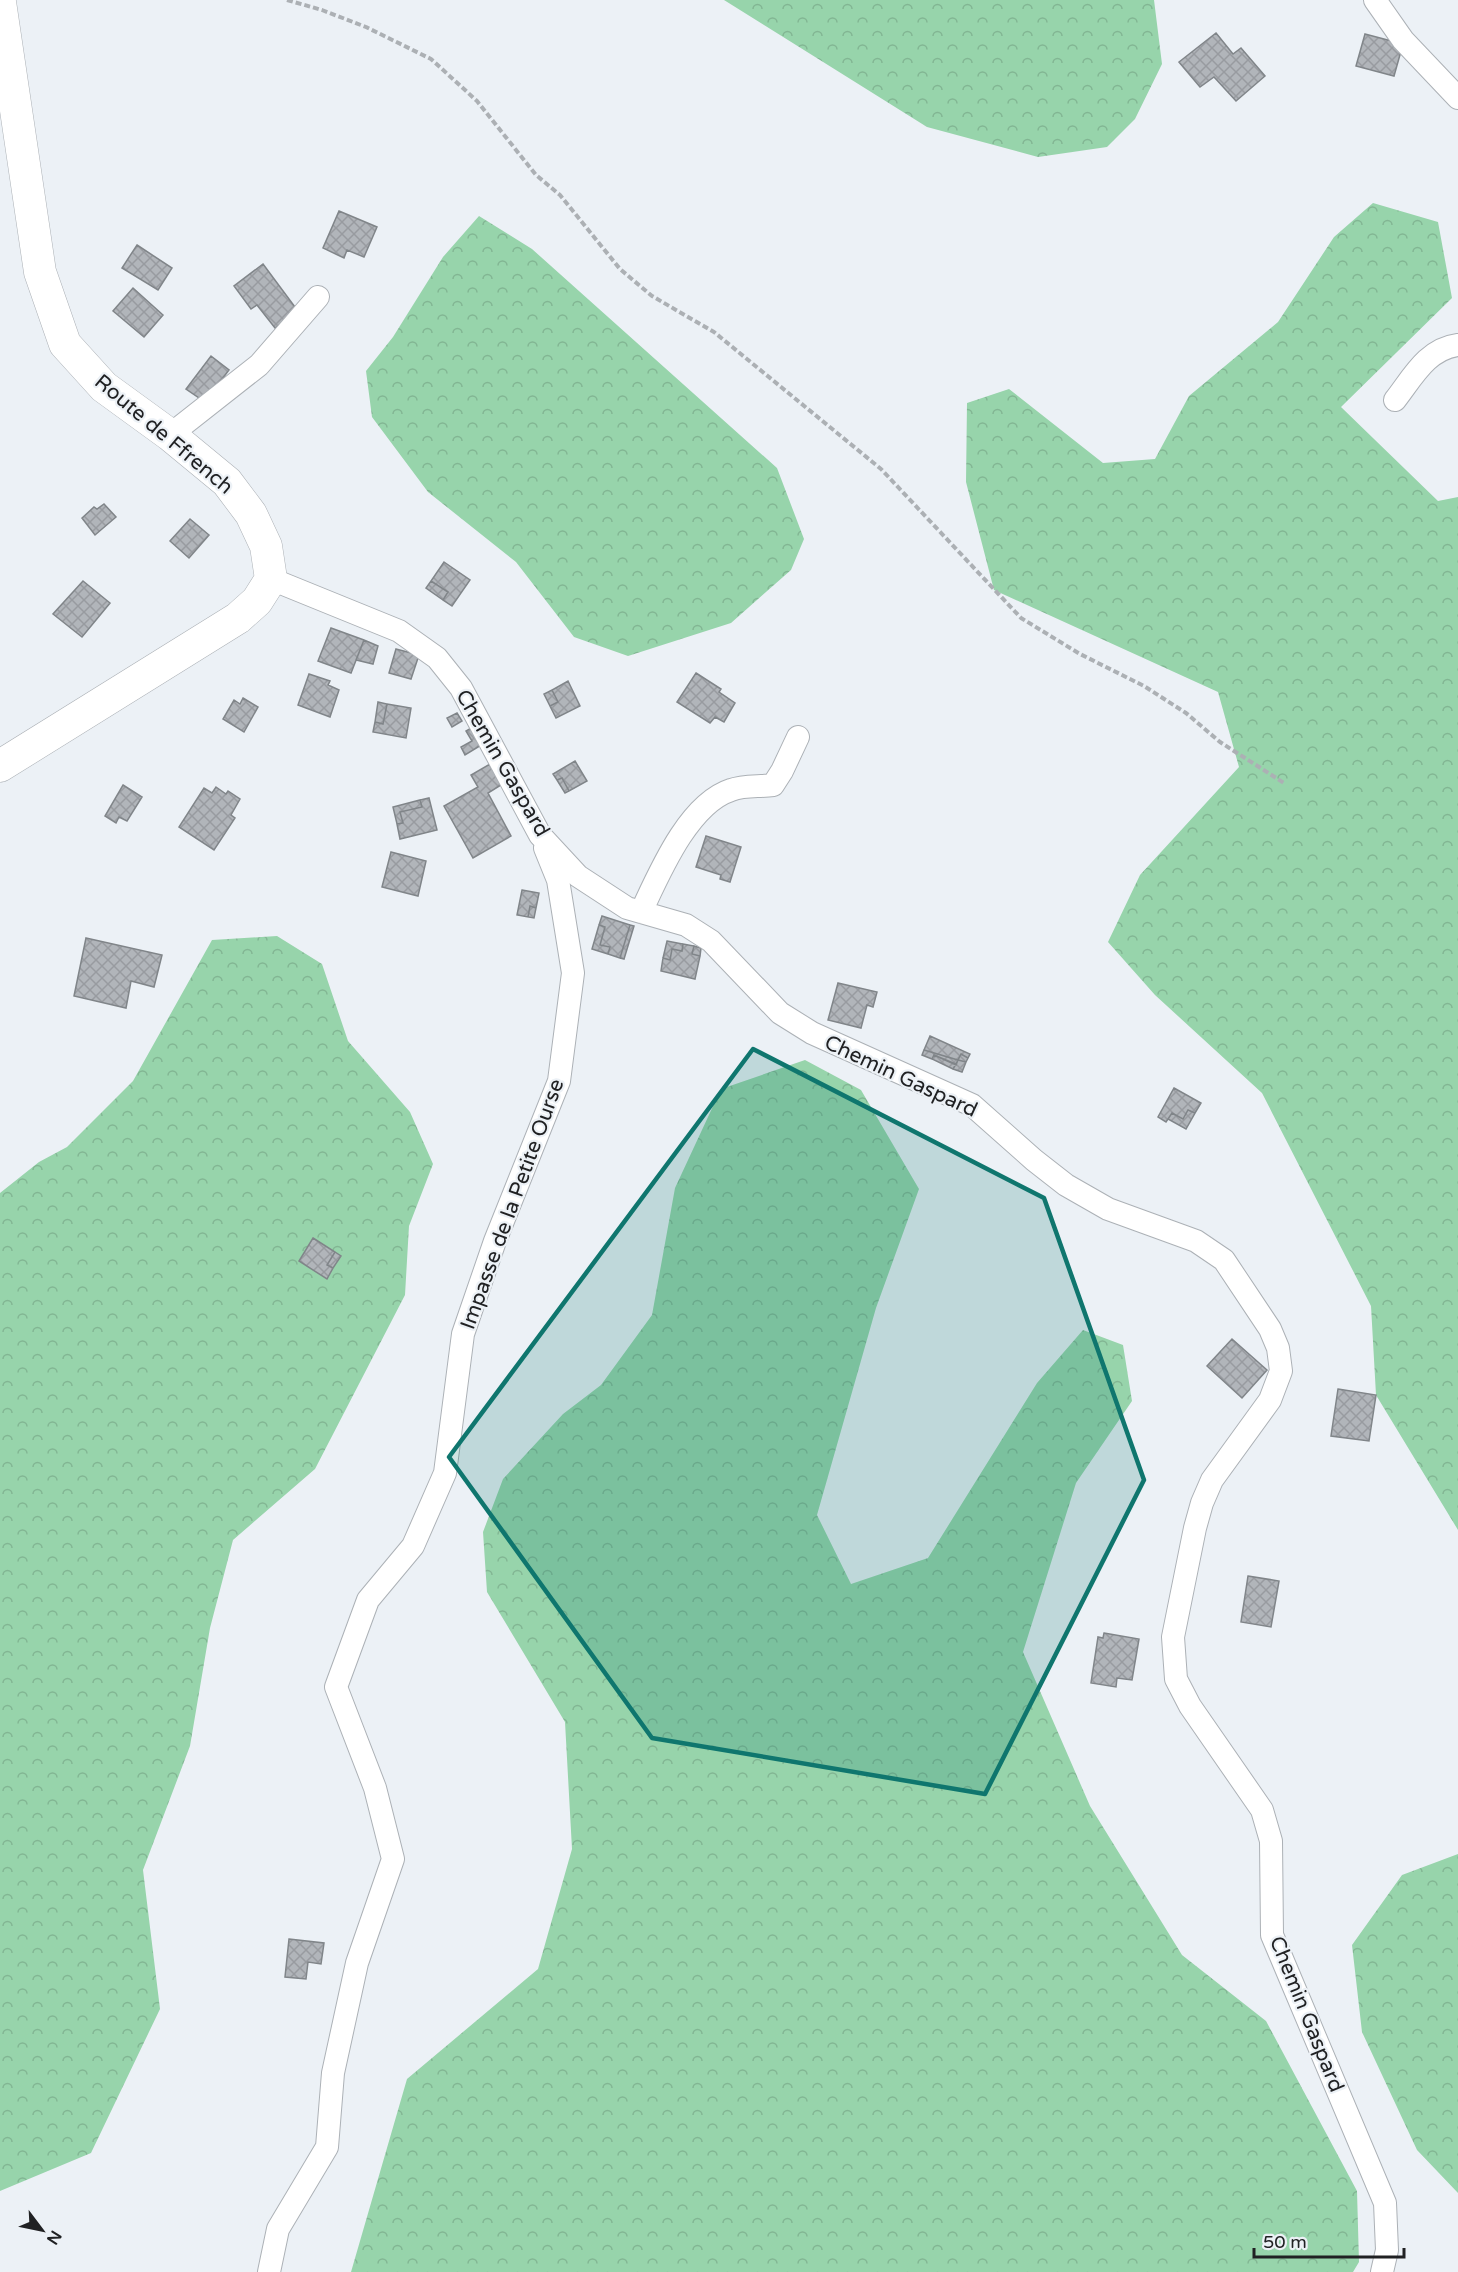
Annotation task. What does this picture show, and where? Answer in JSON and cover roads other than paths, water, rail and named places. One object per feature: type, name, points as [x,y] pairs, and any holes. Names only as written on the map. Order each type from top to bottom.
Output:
[{"type":"main road","name":"Route de Ffrench","points":[[0,2],[40,272],[65,345],[104,387],[170,435],[227,482],[251,514],[266,546],[271,579]]},
{"type":"main road","points":[[0,766],[238,618],[257,601],[271,579]]},
{"type":"street","points":[[1375,0],[1403,40],[1458,98]]},
{"type":"street","points":[[170,435],[259,365],[318,297]]},
{"type":"street","points":[[1395,400],[1429,356],[1439,350],[1458,345]]},
{"type":"street","name":"Chemin Gaspard","points":[[271,579],[399,631],[437,658],[461,688],[540,835],[578,876],[627,908],[686,926],[711,942],[780,1013],[812,1033],[972,1105],[1066,1185],[1108,1209],[1196,1241],[1224,1260],[1270,1329],[1278,1348],[1281,1371],[1269,1400],[1212,1480],[1202,1503],[1173,1637],[1176,1679],[1191,1706],[1262,1810],[1271,1841],[1272,1935],[1385,2203],[1387,2250],[1382,2272]]},
{"type":"street","points":[[641,912],[668,854],[703,807],[716,796],[733,789],[773,784],[782,771],[798,737]]},
{"type":"street","name":"Impasse de la Petite Ourse","points":[[269,2272],[278,2229],[327,2146],[333,2073],[357,1963],[393,1859],[375,1788],[336,1687],[368,1600],[413,1546],[445,1473],[464,1334],[495,1241],[559,1081],[573,972],[558,879],[540,835]]}]
